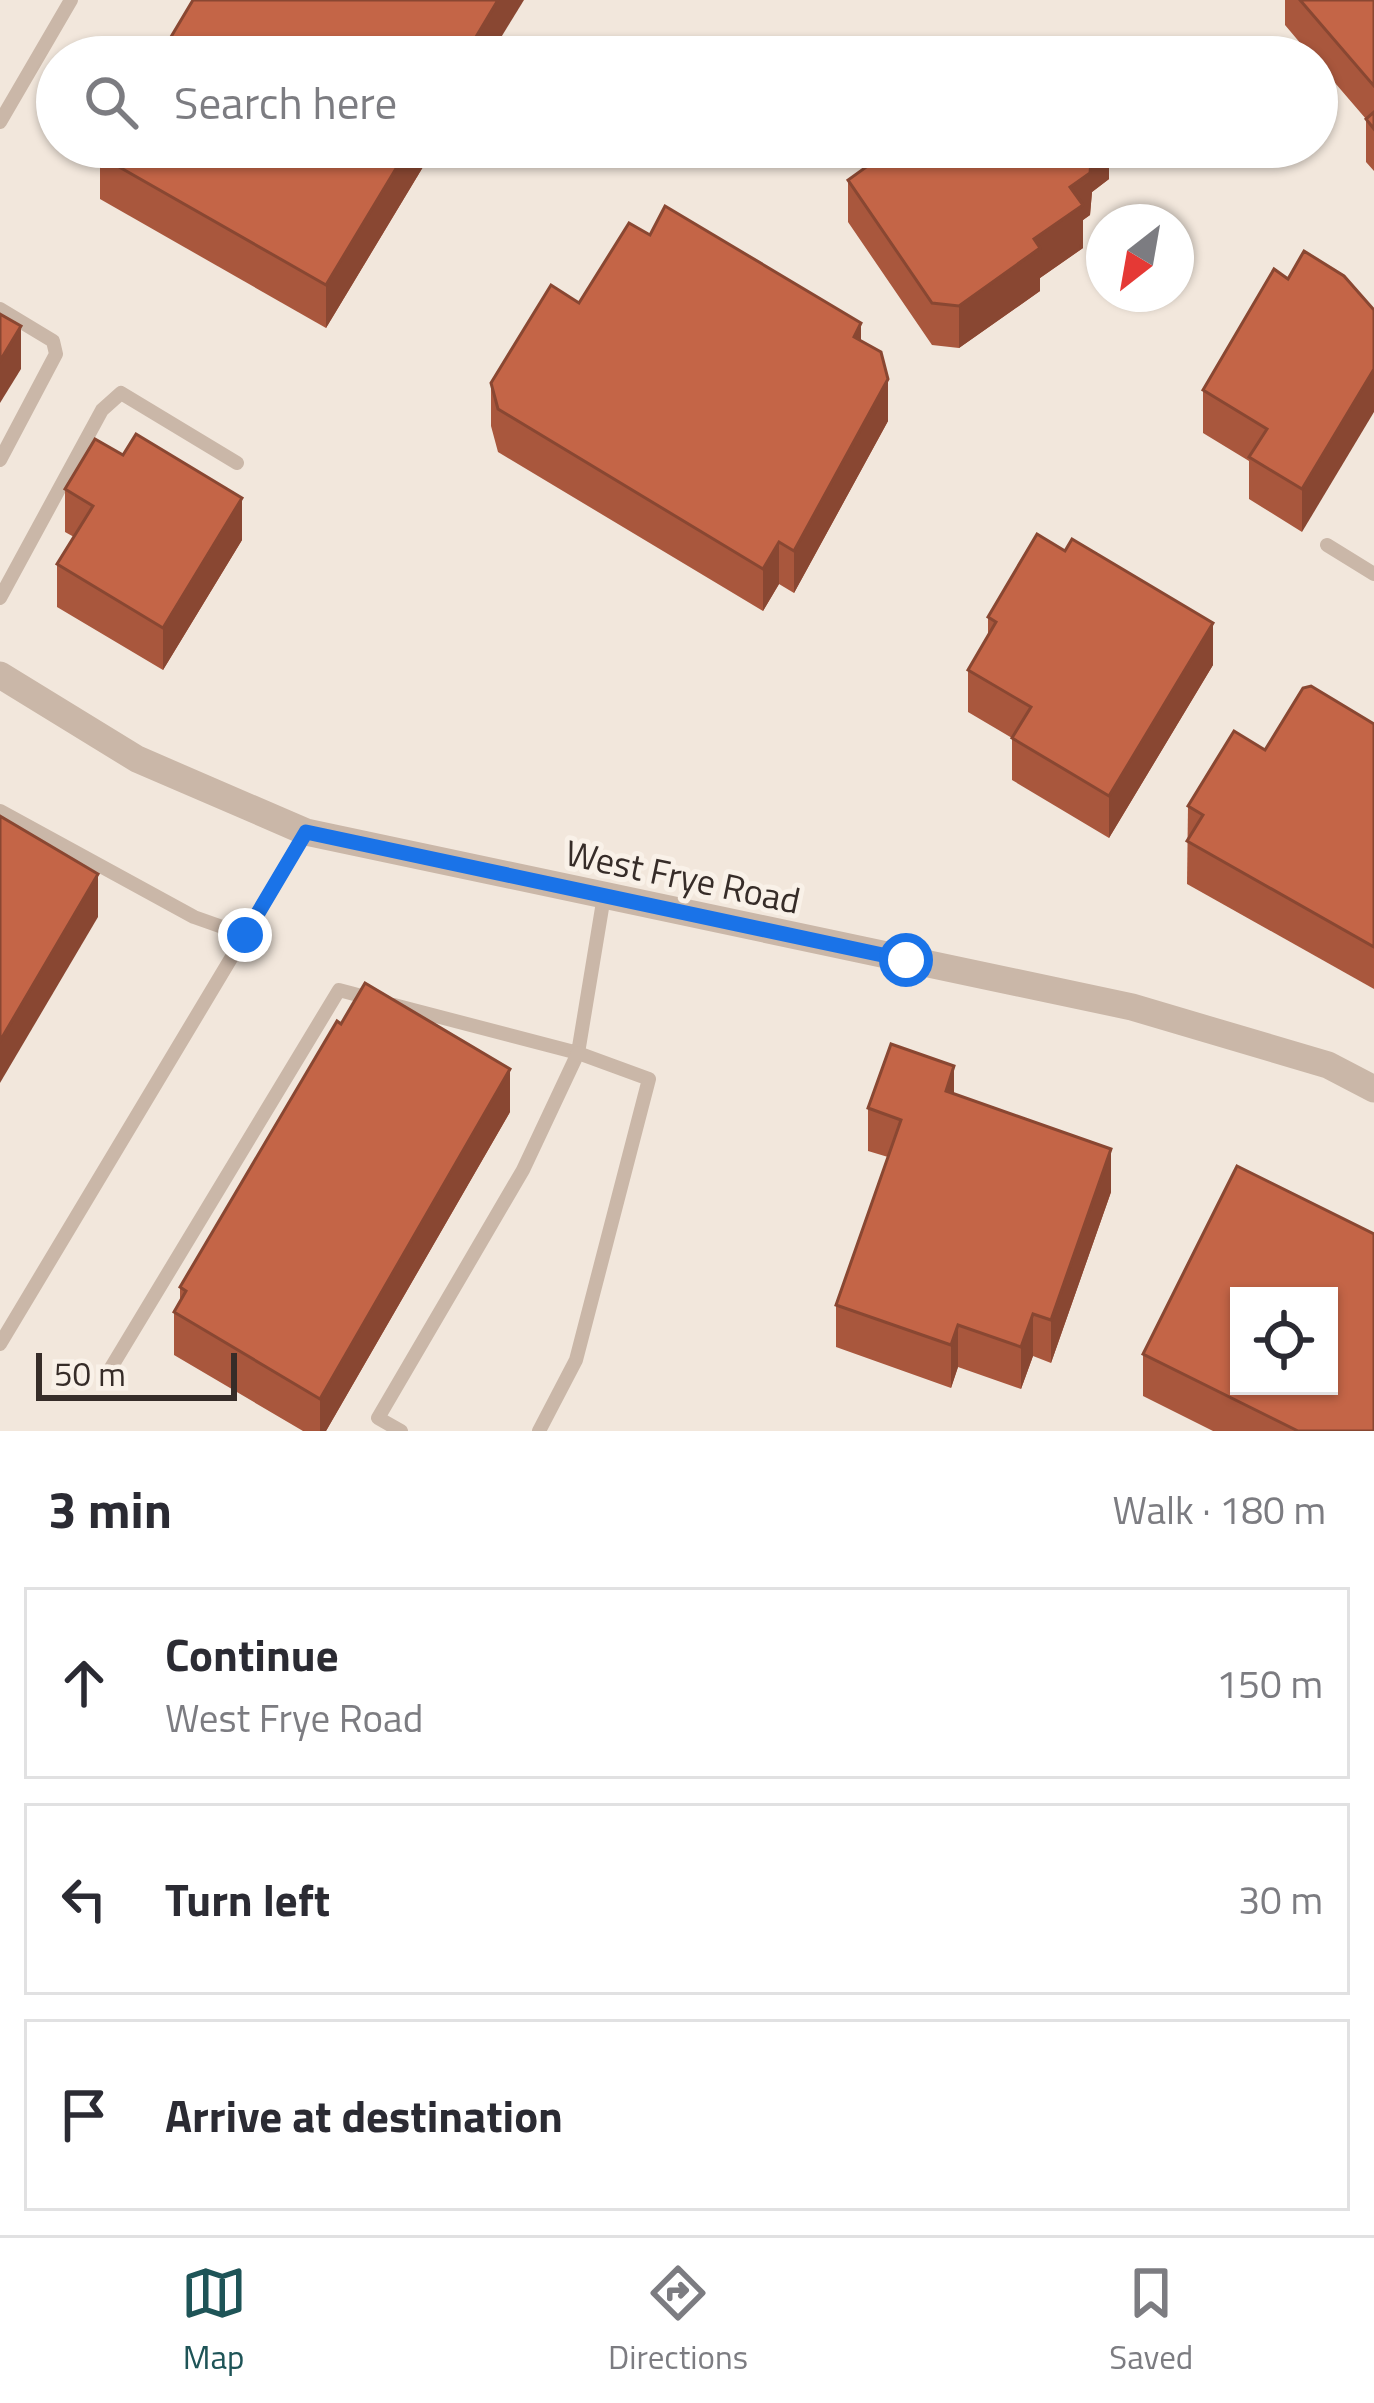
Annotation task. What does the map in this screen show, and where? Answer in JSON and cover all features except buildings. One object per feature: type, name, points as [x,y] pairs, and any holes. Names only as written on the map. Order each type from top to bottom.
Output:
[{"type":"street","name":"West Frye Road","points":[[0,675],[137,759],[306,832],[1132,1007],[1328,1065],[1374,1089]]},
{"type":"lane","points":[[50,36],[71,0]]},
{"type":"lane","points":[[0,122],[36,60]]},
{"type":"lane","points":[[0,309],[53,341],[56,354],[0,460]]},
{"type":"lane","points":[[0,598],[102,410],[121,393],[238,463]]},
{"type":"lane","points":[[1327,545],[1374,574]]},
{"type":"lane","points":[[0,812],[194,917],[245,935]]},
{"type":"lane","points":[[0,1344],[306,832]]},
{"type":"lane","points":[[401,1431],[378,1418],[523,1170],[578,1054],[604,896]]},
{"type":"lane","points":[[109,1371],[339,990],[578,1054],[649,1079],[576,1360],[539,1431]]},
{"type":"route","points":[[245,935],[306,832],[906,960]]}]
